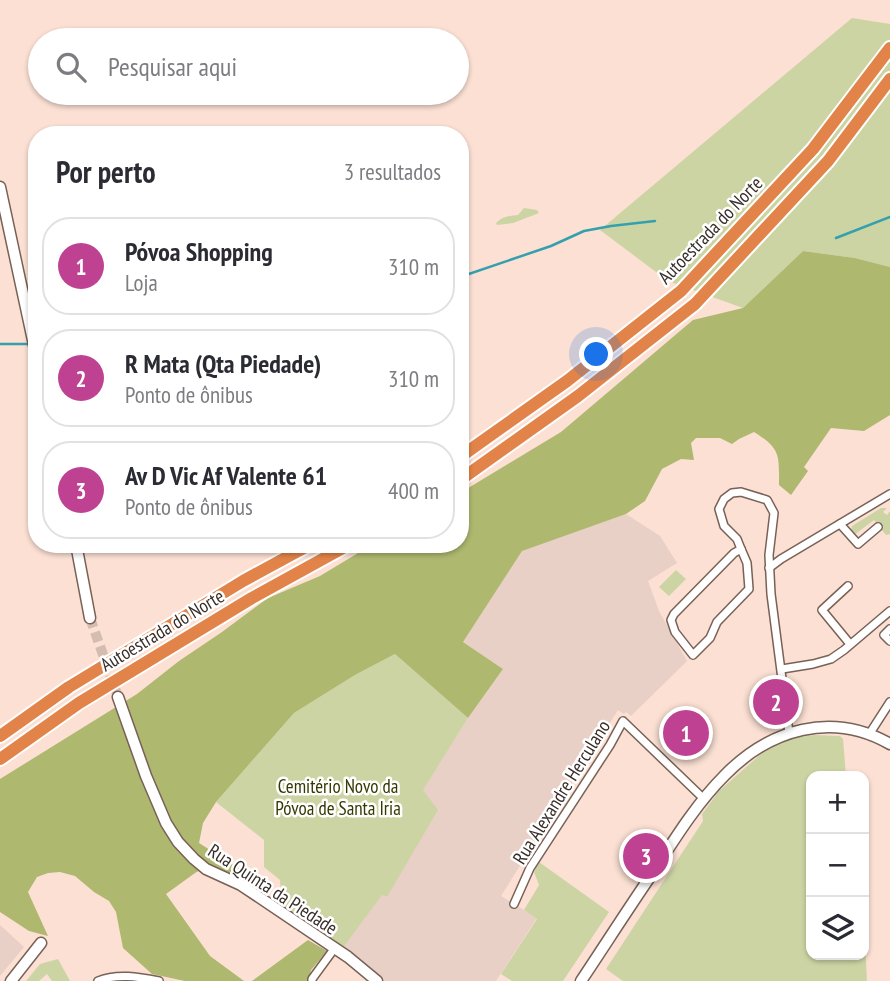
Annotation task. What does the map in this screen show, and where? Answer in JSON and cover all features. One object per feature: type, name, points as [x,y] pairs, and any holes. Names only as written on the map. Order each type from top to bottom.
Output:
[{"type":"highway","name":"Autoestrada do Norte","points":[[469,451],[567,381],[681,291],[813,149],[890,49]]},
{"type":"highway","name":"Autoestrada do Norte","points":[[469,474],[578,396],[695,304],[828,160],[890,79]]},
{"type":"highway","name":"Autoestrada do Norte","points":[[0,736],[80,680],[243,581],[294,553]]},
{"type":"highway","name":"Autoestrada do Norte","points":[[0,759],[79,703],[252,598],[334,553]]},
{"type":"street","points":[[0,187],[28,317]]},
{"type":"street","points":[[741,549],[702,584],[671,620],[675,632],[693,655],[710,638],[717,622],[749,589],[747,563],[737,539],[724,526],[719,509],[724,499],[732,493],[741,492],[767,500],[775,513],[769,568],[772,611],[789,733]]},
{"type":"street","points":[[769,568],[889,497]]},
{"type":"street","points":[[841,524],[858,544],[878,527]]},
{"type":"street","points":[[77,553],[90,618]]},
{"type":"street","points":[[848,586],[822,610],[850,644]]},
{"type":"street","points":[[782,669],[831,659],[890,611]]},
{"type":"street","points":[[890,629],[884,635],[890,640]]},
{"type":"street","name":"Rua Quinta da Piedade","points":[[118,697],[149,785],[178,842],[206,869],[241,885],[348,957],[377,981]]},
{"type":"street","points":[[870,733],[890,702]]},
{"type":"street","name":"Rua Alexandre Herculano","points":[[514,904],[530,869],[623,721],[704,799]]},
{"type":"street","points":[[581,981],[679,832],[726,774],[749,754],[768,742],[810,727],[830,726],[870,733],[890,744]]},
{"type":"street","points":[[11,981],[41,943]]},
{"type":"street","points":[[312,981],[334,949]]},
{"type":"street","points":[[98,981],[124,976],[159,981]]},
{"type":"shaded area","points":[[626,514],[660,536],[677,563],[648,581],[659,611],[687,661],[631,716],[618,710],[501,896],[537,918],[496,981],[384,981],[343,948],[382,894],[386,897],[422,790],[503,669],[463,642],[522,550]]},
{"type":"shaded area","points":[[0,925],[24,947],[0,976]]},
{"type":"green space","points":[[852,18],[890,24],[890,267],[855,258],[803,251],[743,308],[668,281],[600,230]]},
{"type":"green space","points":[[524,208],[537,210],[539,213],[513,223],[497,225],[501,219],[518,215]]},
{"type":"green space","points":[[803,251],[855,258],[890,267],[890,415],[864,431],[831,428],[804,467],[808,471],[791,495],[779,485],[778,460],[774,448],[754,432],[732,444],[720,438],[696,438],[691,443],[694,460],[681,459],[662,469],[645,501],[626,514],[522,551],[463,642],[503,669],[468,718],[395,654],[294,713],[216,802],[203,823],[199,843],[240,869],[241,873],[238,876],[209,865],[166,894],[210,956],[244,981],[185,981],[152,974],[123,948],[116,912],[109,901],[75,876],[60,872],[48,873],[37,877],[28,892],[48,936],[29,931],[0,912],[0,779],[137,694],[268,598],[320,576],[358,553],[469,553],[469,488],[561,432],[693,320],[743,308]]},
{"type":"green space","points":[[881,508],[887,508],[883,512],[887,515],[890,511],[890,534],[886,535],[874,520],[854,535],[852,526]]},
{"type":"green space","points":[[676,570],[686,579],[669,596],[659,587]]},
{"type":"green space","name":"Cemitério Novo da Póvoa de Santa Iria","points":[[395,654],[468,718],[423,790],[438,810],[387,897],[382,895],[343,948],[282,906],[280,880],[264,867],[264,840],[216,802],[294,713]]},
{"type":"green space","points":[[814,735],[840,736],[843,739],[846,771],[806,771],[806,960],[866,960],[867,981],[623,981],[606,969],[703,821],[702,814],[719,791],[762,753],[793,738]]},
{"type":"green space","points":[[539,862],[609,912],[563,981],[512,981],[501,974],[537,919],[524,910],[539,885],[534,872]]},
{"type":"green space","points":[[308,940],[327,951],[311,970],[309,981],[252,981]]},
{"type":"green space","points":[[58,959],[70,981],[52,981],[47,974],[39,981],[26,981],[40,964]]},
{"type":"waterway","points":[[836,238],[890,217]]},
{"type":"waterway","points":[[469,274],[551,246],[584,231],[655,221]]},
{"type":"waterway","points":[[0,344],[27,344]]},
{"type":"tunnel","points":[[90,618],[118,697]]},
{"type":"place","name":"R Mata (Qta Piedade)","points":[[776,702]]},
{"type":"place","name":"Póvoa Shopping","points":[[686,733]]},
{"type":"place","name":"Av D Vic Af Valente 61","points":[[646,856]]}]
